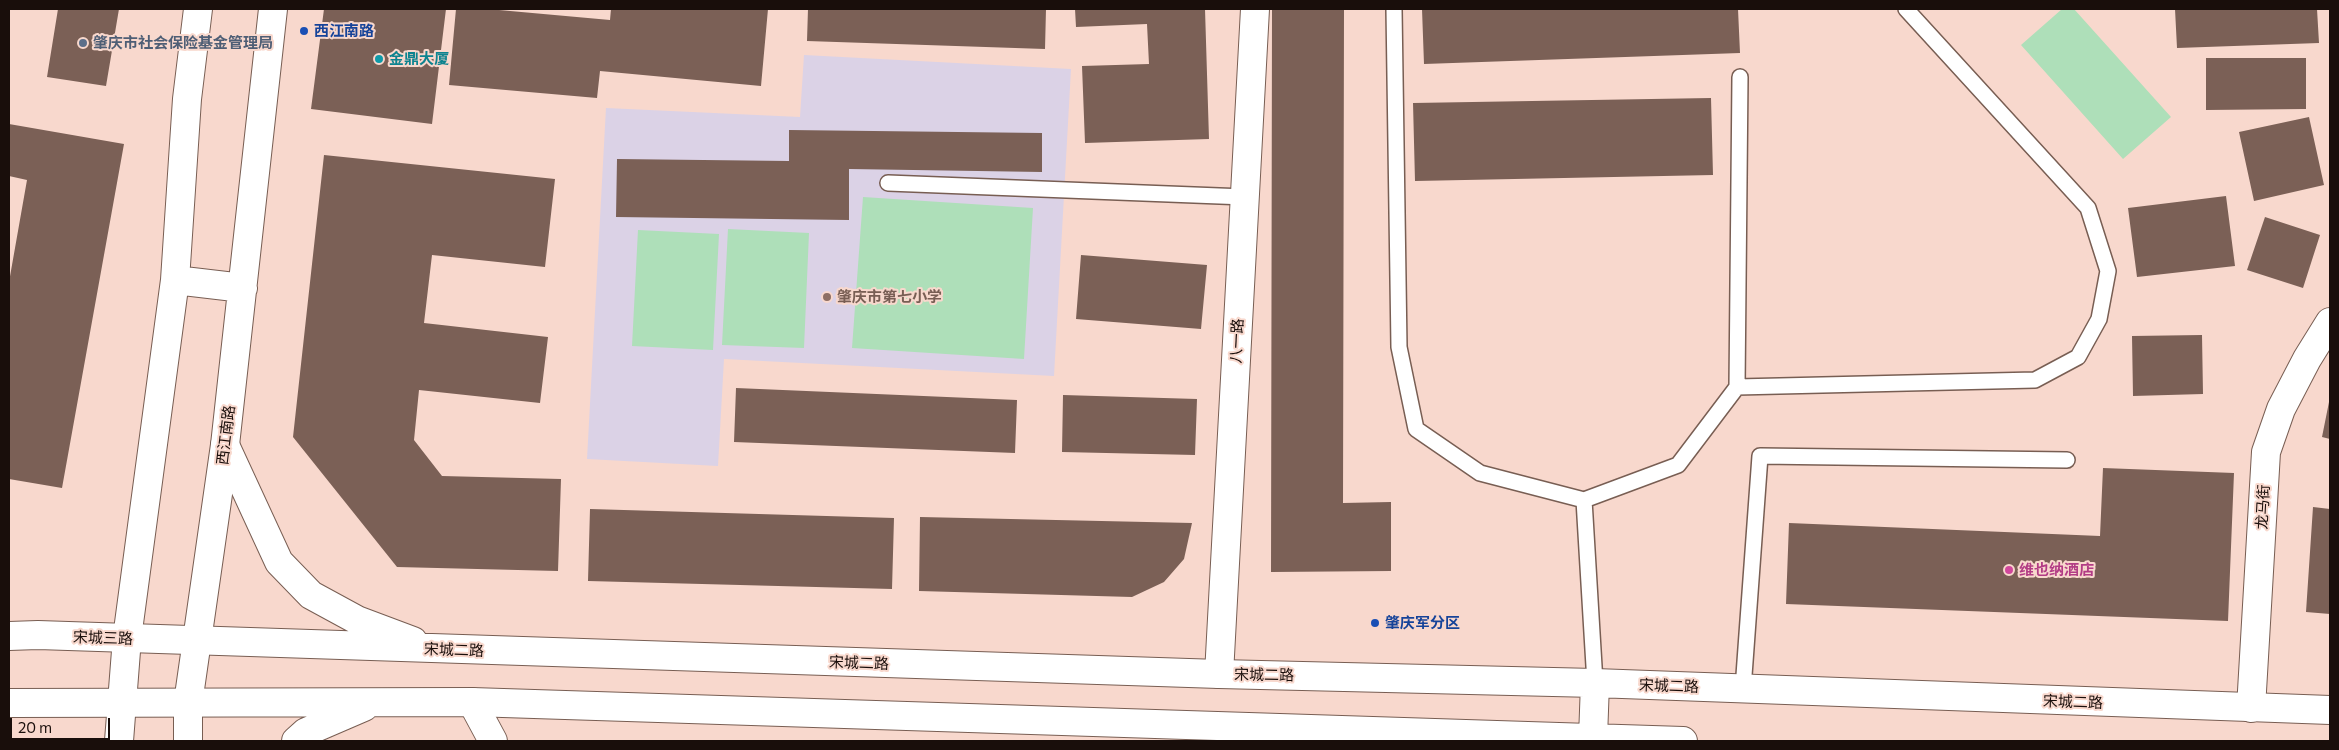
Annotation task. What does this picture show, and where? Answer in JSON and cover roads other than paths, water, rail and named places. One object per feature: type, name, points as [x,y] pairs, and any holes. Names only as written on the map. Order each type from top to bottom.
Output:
[{"type":"main road","points":[[119,741],[127,638],[175,280],[187,99],[198,9]]},
{"type":"main road","name":"西江南路","points":[[188,741],[188,703],[225,445],[273,9]]},
{"type":"main road","name":"八一路","points":[[1219,674],[1255,9]]},
{"type":"main road","points":[[175,280],[242,288]]},
{"type":"main road","name":"龙马街","points":[[2251,708],[2266,452],[2290,392],[2307,359],[2330,322]]},
{"type":"main road","points":[[225,445],[279,562],[310,595],[357,620],[438,650]]},
{"type":"main road","name":"宋城三路","points":[[9,636],[197,641]]},
{"type":"main road","name":"宋城二路","points":[[197,641],[1219,674],[1595,683],[2330,710]]},
{"type":"main road","points":[[1593,738],[1595,683]]},
{"type":"main road","points":[[296,741],[306,732],[375,702]]},
{"type":"main road","points":[[9,703],[472,702],[1683,741]]},
{"type":"main road","points":[[472,702],[493,741]]},
{"type":"lane","points":[[1394,9],[1399,347],[1416,429],[1480,473],[1584,500],[1678,465],[1737,387],[1740,77]]},
{"type":"lane","points":[[1737,387],[2035,380],[2078,357],[2099,319],[2108,271],[2088,208],[1906,9]]},
{"type":"lane","points":[[888,182],[1245,197]]},
{"type":"lane","points":[[1743,689],[1760,456],[2068,460]]},
{"type":"lane","points":[[1584,500],[1595,683]]},
{"type":"place","name":"西江南路","points":[[304,31]]},
{"type":"place","name":"肇庆市社会保险基金管理局","points":[[83,43]]},
{"type":"place","name":"金鼎大厦","points":[[379,59]]},
{"type":"place","name":"肇庆市第七小学","points":[[827,297]]},
{"type":"place","name":"维也纳酒店","points":[[2009,570]]},
{"type":"place","name":"肇庆军分区","points":[[1375,623]]}]
